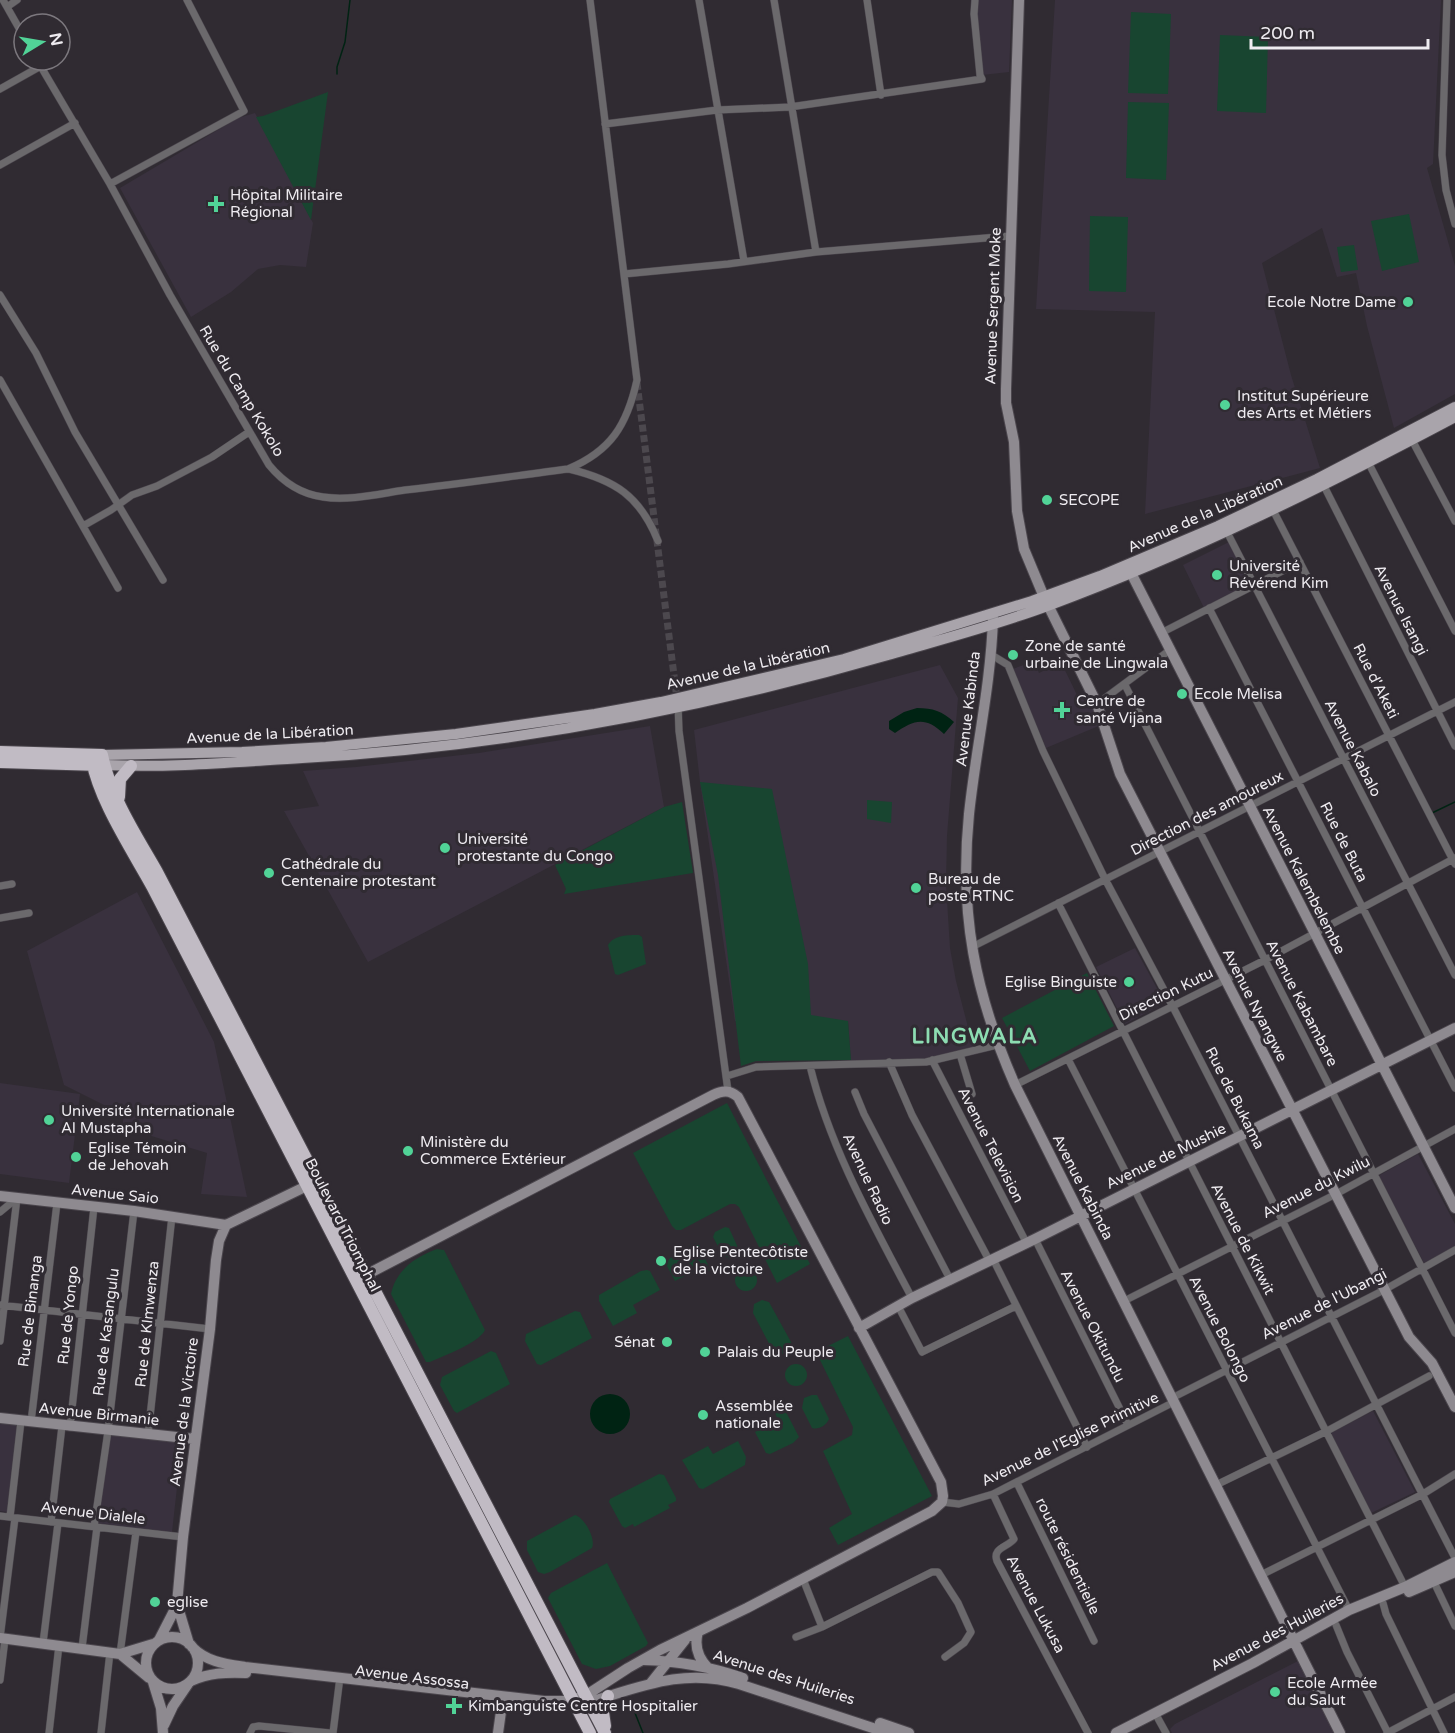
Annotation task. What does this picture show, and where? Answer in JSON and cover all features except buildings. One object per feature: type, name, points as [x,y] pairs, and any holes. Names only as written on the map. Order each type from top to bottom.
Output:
[{"type":"highway","name":"Avenue de la Libération","points":[[0,752],[97,760]]},
{"type":"highway","name":"Avenue de la Libération","points":[[0,762],[74,765],[97,760]]},
{"type":"highway","name":"Boulevard Triomphal","points":[[97,760],[104,798],[606,1733]]},
{"type":"highway","name":"Boulevard Triomphal","points":[[97,760],[119,805],[157,872],[312,1184]]},
{"type":"highway","points":[[74,765],[94,779],[104,798]]},
{"type":"highway","points":[[119,805],[120,779],[131,766]]},
{"type":"highway","name":"Boulevard Triomphal","points":[[361,1278],[590,1733]]},
{"type":"highway","points":[[606,1733],[603,1712],[609,1696]]},
{"type":"main road","name":"Avenue de la Libération","points":[[97,760],[131,766],[263,761],[396,751],[549,732],[795,682],[993,624],[1227,532],[1324,486],[1455,407]]},
{"type":"main road","name":"Avenue de la Libération","points":[[1128,569],[1226,522],[1412,440],[1455,417]]},
{"type":"main road","name":"Avenue de la Libération","points":[[97,760],[326,747],[456,734],[596,714],[677,699],[844,659],[994,612],[1046,602]]},
{"type":"street","points":[[5,3],[17,0]]},
{"type":"street","points":[[110,184],[244,111],[187,0]]},
{"type":"street","name":"Rue du Camp Kokolo","points":[[44,72],[110,184],[170,295],[261,454],[277,475],[297,489],[324,497],[391,493],[568,469],[592,458],[608,444],[625,420],[637,381],[590,0]]},
{"type":"street","points":[[699,0],[744,261]]},
{"type":"street","points":[[774,0],[790,107],[816,252]]},
{"type":"street","points":[[867,0],[881,94]]},
{"type":"street","points":[[605,124],[717,110],[790,107],[982,79],[974,14],[975,0]]},
{"type":"street","name":"Avenue Sergent Moke","points":[[1019,0],[1006,403],[1014,442],[1015,490],[1019,527],[1029,566],[1046,602]]},
{"type":"street","points":[[1447,0],[1442,155],[1446,190],[1455,224]]},
{"type":"street","points":[[0,89],[26,72]]},
{"type":"street","points":[[0,165],[75,123]]},
{"type":"street","points":[[624,274],[816,252],[1010,236]]},
{"type":"street","points":[[0,295],[36,353],[75,432],[163,580]]},
{"type":"street","points":[[0,380],[118,588]]},
{"type":"street","points":[[83,526],[132,495],[157,486],[212,457],[249,432]]},
{"type":"street","points":[[1412,440],[1455,521]]},
{"type":"street","points":[[1367,460],[1455,631]]},
{"type":"street","name":"Rue du Camp Kokolo","points":[[568,469],[601,478],[628,495],[649,520],[658,541]]},
{"type":"street","name":"Avenue Isangi","points":[[1324,486],[1455,746]]},
{"type":"street","name":"Rue d'Aketi","points":[[1273,510],[1454,860]]},
{"type":"street","name":"Avenue Kabalo","points":[[1227,532],[1455,975]]},
{"type":"street","points":[[1161,633],[1300,562]]},
{"type":"street","name":"Avenue Kalembelembe","points":[[1128,569],[1455,1208]]},
{"type":"street","name":"Avenue Nyangwe","points":[[1046,602],[1097,705],[1115,763],[1225,980],[1408,1337],[1438,1372],[1455,1407]]},
{"type":"street","name":"Rue de Buta","points":[[1209,608],[1455,1088]]},
{"type":"street","name":"Avenue Kabinda","points":[[994,612],[969,815],[967,894],[972,947],[980,990],[997,1045],[1015,1085],[1340,1733]]},
{"type":"street","points":[[1097,705],[1170,650]]},
{"type":"street","name":"Rue de Bukama","points":[[990,654],[1008,665],[1043,751],[1105,879],[1173,1007],[1455,1560]]},
{"type":"street","name":"Avenue Kabambare","points":[[1125,685],[1455,1334]]},
{"type":"street","name":"Direction des amoureux","points":[[972,947],[1455,702]]},
{"type":"street","points":[[678,705],[679,731],[728,1091]]},
{"type":"street","name":"Direction Kutu","points":[[1015,1085],[1265,960],[1454,860]]},
{"type":"street","points":[[0,886],[12,884]]},
{"type":"street","name":"Avenue de Kikwit","points":[[1058,903],[1405,1587]]},
{"type":"street","points":[[0,918],[29,914]]},
{"type":"street","name":"Avenue de Mushie","points":[[860,1328],[912,1298],[951,1281],[1455,1028]]},
{"type":"street","points":[[727,1076],[756,1067],[932,1060],[997,1045]]},
{"type":"street","points":[[960,1054],[972,1094]]},
{"type":"street","name":"Avenue Bolongo","points":[[1068,1059],[1349,1610]]},
{"type":"street","name":"Avenue Television","points":[[932,1060],[1030,1241]]},
{"type":"street","points":[[889,1062],[912,1116],[1016,1306],[1088,1448]]},
{"type":"street","name":"Avenue Radio","points":[[810,1066],[820,1102],[854,1185],[912,1298]]},
{"type":"street","points":[[361,1278],[718,1093],[728,1091],[738,1097],[941,1482],[944,1496],[942,1502],[932,1511],[803,1579],[668,1646],[628,1668],[587,1699]]},
{"type":"street","points":[[855,1092],[864,1114],[951,1281]]},
{"type":"street","name":"Avenue du Kwilu","points":[[1124,1301],[1336,1194],[1455,1129]]},
{"type":"street","points":[[226,1226],[312,1184]]},
{"type":"street","name":"Avenue Saio","points":[[0,1196],[172,1216],[226,1226]]},
{"type":"street","points":[[0,1212],[17,1198]]},
{"type":"street","points":[[0,1341],[2,1306],[17,1198]]},
{"type":"street","name":"Rue de Binanga","points":[[0,1680],[12,1517],[44,1310],[57,1203]]},
{"type":"street","name":"Rue de Yongo","points":[[44,1643],[54,1523],[94,1207]]},
{"type":"street","name":"Rue de Kasangulu","points":[[82,1648],[134,1211]]},
{"type":"street","name":"Rue de KImwenza","points":[[148,1435],[172,1216]]},
{"type":"street","name":"Avenue de la Victoire","points":[[177,1604],[183,1537],[210,1329],[217,1251],[226,1226]]},
{"type":"street","name":"Avenue Okitundu","points":[[1030,1241],[1128,1425]]},
{"type":"street","name":"Avenue de l'Ubangi","points":[[1173,1400],[1226,1370],[1384,1290],[1455,1250]]},
{"type":"street","points":[[2,1306],[210,1329]]},
{"type":"street","points":[[898,1306],[922,1352],[1016,1306]]},
{"type":"street","points":[[1216,1485],[1327,1431],[1429,1376]]},
{"type":"street","name":"Avenue de l'Eglise Primitive","points":[[942,1502],[959,1504],[993,1494],[1088,1448],[1173,1400]]},
{"type":"street","name":"Avenue Birmanie","points":[[0,1419],[195,1439]]},
{"type":"street","points":[[1261,1575],[1422,1494],[1455,1474]]},
{"type":"street","name":"route résidentielle","points":[[1017,1483],[1094,1641]]},
{"type":"street","name":"Avenue Lukusa","points":[[993,1494],[1014,1539],[996,1551],[995,1556],[1088,1733]]},
{"type":"street","name":"Avenue Dialele","points":[[0,1516],[183,1537]]},
{"type":"street","points":[[101,1733],[136,1532]]},
{"type":"street","name":"Avenue des Huileries","points":[[1116,1733],[1157,1716],[1294,1644],[1432,1579],[1455,1560]]},
{"type":"street","points":[[796,1637],[822,1627],[932,1572],[938,1572],[958,1603],[971,1632],[964,1643],[945,1657]]},
{"type":"street","name":"Avenue des Huileries","points":[[1294,1644],[1349,1610],[1405,1587],[1455,1572]]},
{"type":"street","points":[[803,1579],[822,1627]]},
{"type":"street","points":[[1432,1579],[1455,1626]]},
{"type":"street","points":[[1383,1603],[1386,1614],[1444,1733]]},
{"type":"street","points":[[163,1729],[160,1702],[147,1674],[146,1658],[177,1604]]},
{"type":"street","points":[[163,1729],[172,1706],[198,1667],[197,1657],[177,1604]]},
{"type":"street","points":[[1336,1625],[1347,1652],[1388,1733],[1455,1697]]},
{"type":"street","points":[[698,1632],[695,1640],[696,1648],[708,1668]]},
{"type":"street","points":[[2,1639],[115,1653],[171,1637],[178,1638],[215,1662],[244,1670]]},
{"type":"street","points":[[650,1684],[685,1639]]},
{"type":"street","points":[[49,1733],[59,1645]]},
{"type":"street","points":[[115,1653],[166,1689],[182,1688],[209,1674],[244,1670]]},
{"type":"street","name":"Avenue des Huileries","points":[[643,1660],[666,1661],[708,1668],[888,1733]]},
{"type":"street","points":[[628,1668],[638,1688]]},
{"type":"street","name":"Avenue Assossa","points":[[244,1670],[503,1699],[574,1703],[587,1699]]},
{"type":"street","name":"Avenue des Huileries","points":[[587,1699],[609,1696],[678,1678],[714,1677],[740,1681],[909,1733]]},
{"type":"street","points":[[251,1730],[331,1733],[339,1680]]},
{"type":"street","points":[[498,1733],[503,1699]]},
{"type":"street","points":[[1157,1716],[1166,1733]]},
{"type":"street","name":"Avenue des Huileries","points":[[1131,1733],[1157,1716]]},
{"type":"shaded area","points":[[978,0],[1012,0],[1009,72],[982,75],[976,15]]},
{"type":"shaded area","points":[[1055,0],[1441,0],[1433,164],[1427,168],[1455,266],[1455,394],[1394,428],[1367,326],[1356,273],[1337,277],[1322,228],[1262,263],[1291,375],[1320,468],[1145,514],[1155,312],[1036,309]]},
{"type":"shaded area","points":[[1131,12],[1171,14],[1168,94],[1128,93]]},
{"type":"shaded area","points":[[1220,35],[1268,37],[1266,113],[1217,111]]},
{"type":"shaded area","points":[[328,92],[311,220],[256,117]]},
{"type":"shaded area","points":[[1128,102],[1169,103],[1166,180],[1126,178]]},
{"type":"shaded area","name":"Hôpital Militaire Régional","points":[[255,113],[313,223],[306,267],[280,265],[258,269],[231,292],[191,317],[120,188],[238,118]]},
{"type":"shaded area","points":[[1409,214],[1419,262],[1382,271],[1371,221]]},
{"type":"shaded area","points":[[1090,216],[1128,217],[1126,292],[1089,291]]},
{"type":"shaded area","points":[[1354,245],[1358,270],[1341,272],[1337,247]]},
{"type":"shaded area","name":"Université Révérend Kim","points":[[1229,542],[1252,586],[1205,610],[1183,565]]},
{"type":"shaded area","name":"Centre de santé Vijana","points":[[1034,661],[1039,673],[1061,662],[1077,695],[1084,692],[1101,725],[1046,748],[1013,669]]},
{"type":"shaded area","points":[[940,665],[958,698],[947,836],[946,884],[950,948],[974,1050],[932,1060],[851,1064],[848,1021],[735,1021],[694,730]]},
{"type":"shaded area","points":[[917,708],[937,711],[954,722],[944,734],[925,722],[908,725],[895,733],[889,729],[889,721],[904,712]]},
{"type":"shaded area","name":"Université protestante du Congo","points":[[650,726],[664,807],[368,962],[284,811],[319,806],[303,771],[479,753]]},
{"type":"shaded area","points":[[700,782],[772,789],[808,964],[811,1015],[848,1021],[851,1060],[756,1061],[741,1066],[718,875]]},
{"type":"shaded area","points":[[867,800],[892,802],[891,823],[867,819]]},
{"type":"shaded area","points":[[682,802],[693,873],[564,894],[566,889],[555,865],[664,807]]},
{"type":"shaded area","points":[[137,892],[214,1042],[247,1197],[201,1194],[207,1153],[122,1127],[124,1115],[64,1085],[27,951]]},
{"type":"shaded area","points":[[639,935],[642,937],[646,964],[618,975],[615,974],[608,945],[618,937]]},
{"type":"shaded area","name":"Eglise Binguiste","points":[[1135,948],[1165,1003],[1125,1024],[1096,967]]},
{"type":"shaded area","points":[[1087,973],[1114,1026],[1030,1071],[1002,1018]]},
{"type":"shaded area","name":"Université Internationale Al Mustapha","points":[[0,1083],[80,1094],[69,1183],[0,1174]]},
{"type":"shaded area","points":[[727,1103],[810,1264],[777,1283],[739,1207],[730,1204],[681,1230],[676,1230],[633,1153]]},
{"type":"shaded area","points":[[1418,1154],[1455,1224],[1455,1247],[1424,1263],[1378,1176]]},
{"type":"shaded area","points":[[725,1227],[729,1228],[740,1252],[739,1255],[730,1259],[722,1254],[713,1237],[715,1232]]},
{"type":"shaded area","points":[[694,1243],[699,1244],[710,1270],[704,1275],[700,1268],[675,1281],[667,1266],[669,1259]]},
{"type":"shaded area","points":[[437,1249],[444,1250],[485,1330],[476,1340],[452,1353],[426,1362],[391,1294],[402,1271],[414,1260]]},
{"type":"shaded area","points":[[746,1269],[754,1272],[757,1280],[754,1288],[746,1291],[738,1288],[735,1280],[738,1272]]},
{"type":"shaded area","points":[[641,1271],[650,1271],[660,1290],[633,1305],[637,1313],[613,1326],[599,1301],[599,1295]]},
{"type":"shaded area","points":[[762,1300],[769,1302],[791,1342],[792,1347],[777,1356],[753,1313],[754,1304]]},
{"type":"shaded area","points":[[575,1311],[580,1312],[592,1338],[541,1365],[537,1364],[525,1341],[526,1334]]},
{"type":"shaded area","points":[[848,1336],[932,1496],[838,1545],[829,1528],[852,1514],[823,1451],[852,1435],[853,1427],[818,1356],[822,1349]]},
{"type":"shaded area","points":[[491,1351],[496,1353],[510,1384],[457,1413],[440,1385],[442,1377]]},
{"type":"shaded area","points":[[796,1364],[804,1367],[807,1375],[804,1383],[796,1386],[788,1383],[785,1375],[788,1367]]},
{"type":"shaded area","points":[[610,1394],[624,1400],[630,1414],[624,1428],[610,1434],[596,1428],[590,1414],[596,1400]]},
{"type":"shaded area","points":[[817,1395],[829,1419],[817,1428],[812,1428],[802,1408],[804,1398]]},
{"type":"shaded area","points":[[785,1410],[799,1437],[793,1443],[770,1454],[766,1453],[755,1432],[778,1420],[775,1413]]},
{"type":"shaded area","points":[[1373,1411],[1415,1492],[1371,1513],[1331,1433]]},
{"type":"shaded area","points":[[0,1422],[17,1424],[7,1512],[0,1511]]},
{"type":"shaded area","points":[[109,1434],[182,1443],[172,1532],[97,1523]]},
{"type":"shaded area","points":[[738,1441],[746,1457],[745,1465],[703,1489],[699,1488],[682,1460],[708,1446],[713,1454]]},
{"type":"shaded area","points":[[659,1474],[664,1475],[676,1501],[668,1505],[670,1508],[634,1527],[633,1524],[625,1528],[622,1526],[609,1502],[610,1499]]},
{"type":"shaded area","points":[[575,1515],[589,1529],[592,1548],[550,1572],[544,1574],[538,1572],[527,1550],[527,1541]]},
{"type":"shaded area","points":[[607,1563],[648,1643],[610,1666],[596,1669],[582,1664],[548,1598],[551,1593]]},
{"type":"shaded area","name":"Ecole Armée du Salut","points":[[1298,1661],[1334,1733],[1172,1733],[1170,1729],[1175,1724]]},
{"type":"waterway","points":[[337,74],[345,42],[350,0]]},
{"type":"waterway","points":[[1432,813],[1455,802]]},
{"type":"waterway","points":[[631,1703],[643,1733]]},
{"type":"tunnel","points":[[637,383],[677,699]]},
{"type":"place","name":"Hôpital Militaire Régional","points":[[216,204]]},
{"type":"place","name":"Ecole Notre Dame","points":[[1408,302]]},
{"type":"place","name":"Institut Supérieure des Arts et Métiers","points":[[1225,405]]},
{"type":"place","name":"SECOPE","points":[[1047,500]]},
{"type":"place","name":"Université Révérend Kim","points":[[1217,575]]},
{"type":"place","name":"Zone de santé urbaine de Lingwala","points":[[1013,655]]},
{"type":"place","name":"Ecole Melisa","points":[[1182,694]]},
{"type":"place","name":"Centre de santé Vijana","points":[[1062,710]]},
{"type":"place","name":"Université protestante du Congo","points":[[445,848]]},
{"type":"place","name":"Cathédrale du Centenaire protestant","points":[[269,873]]},
{"type":"place","name":"Bureau de poste RTNC","points":[[916,888]]},
{"type":"place","name":"Eglise Binguiste","points":[[1129,982]]},
{"type":"place","name":"Université Internationale Al Mustapha","points":[[49,1120]]},
{"type":"place","name":"Ministère du Commerce Extérieur","points":[[408,1151]]},
{"type":"place","name":"Eglise Témoin de Jehovah","points":[[76,1157]]},
{"type":"place","name":"Eglise Pentecôtiste de la victoire","points":[[661,1261]]},
{"type":"place","name":"Sénat","points":[[667,1342]]},
{"type":"place","name":"Palais du Peuple","points":[[705,1352]]},
{"type":"place","name":"Assemblée nationale","points":[[703,1415]]},
{"type":"place","name":"eglise","points":[[155,1602]]},
{"type":"place","name":"Ecole Armée du Salut","points":[[1275,1692]]},
{"type":"place","name":"Kimbanguiste Centre Hospitalier","points":[[454,1706]]},
{"type":"district","name":"LINGWALA","points":[[975,1036]]}]
